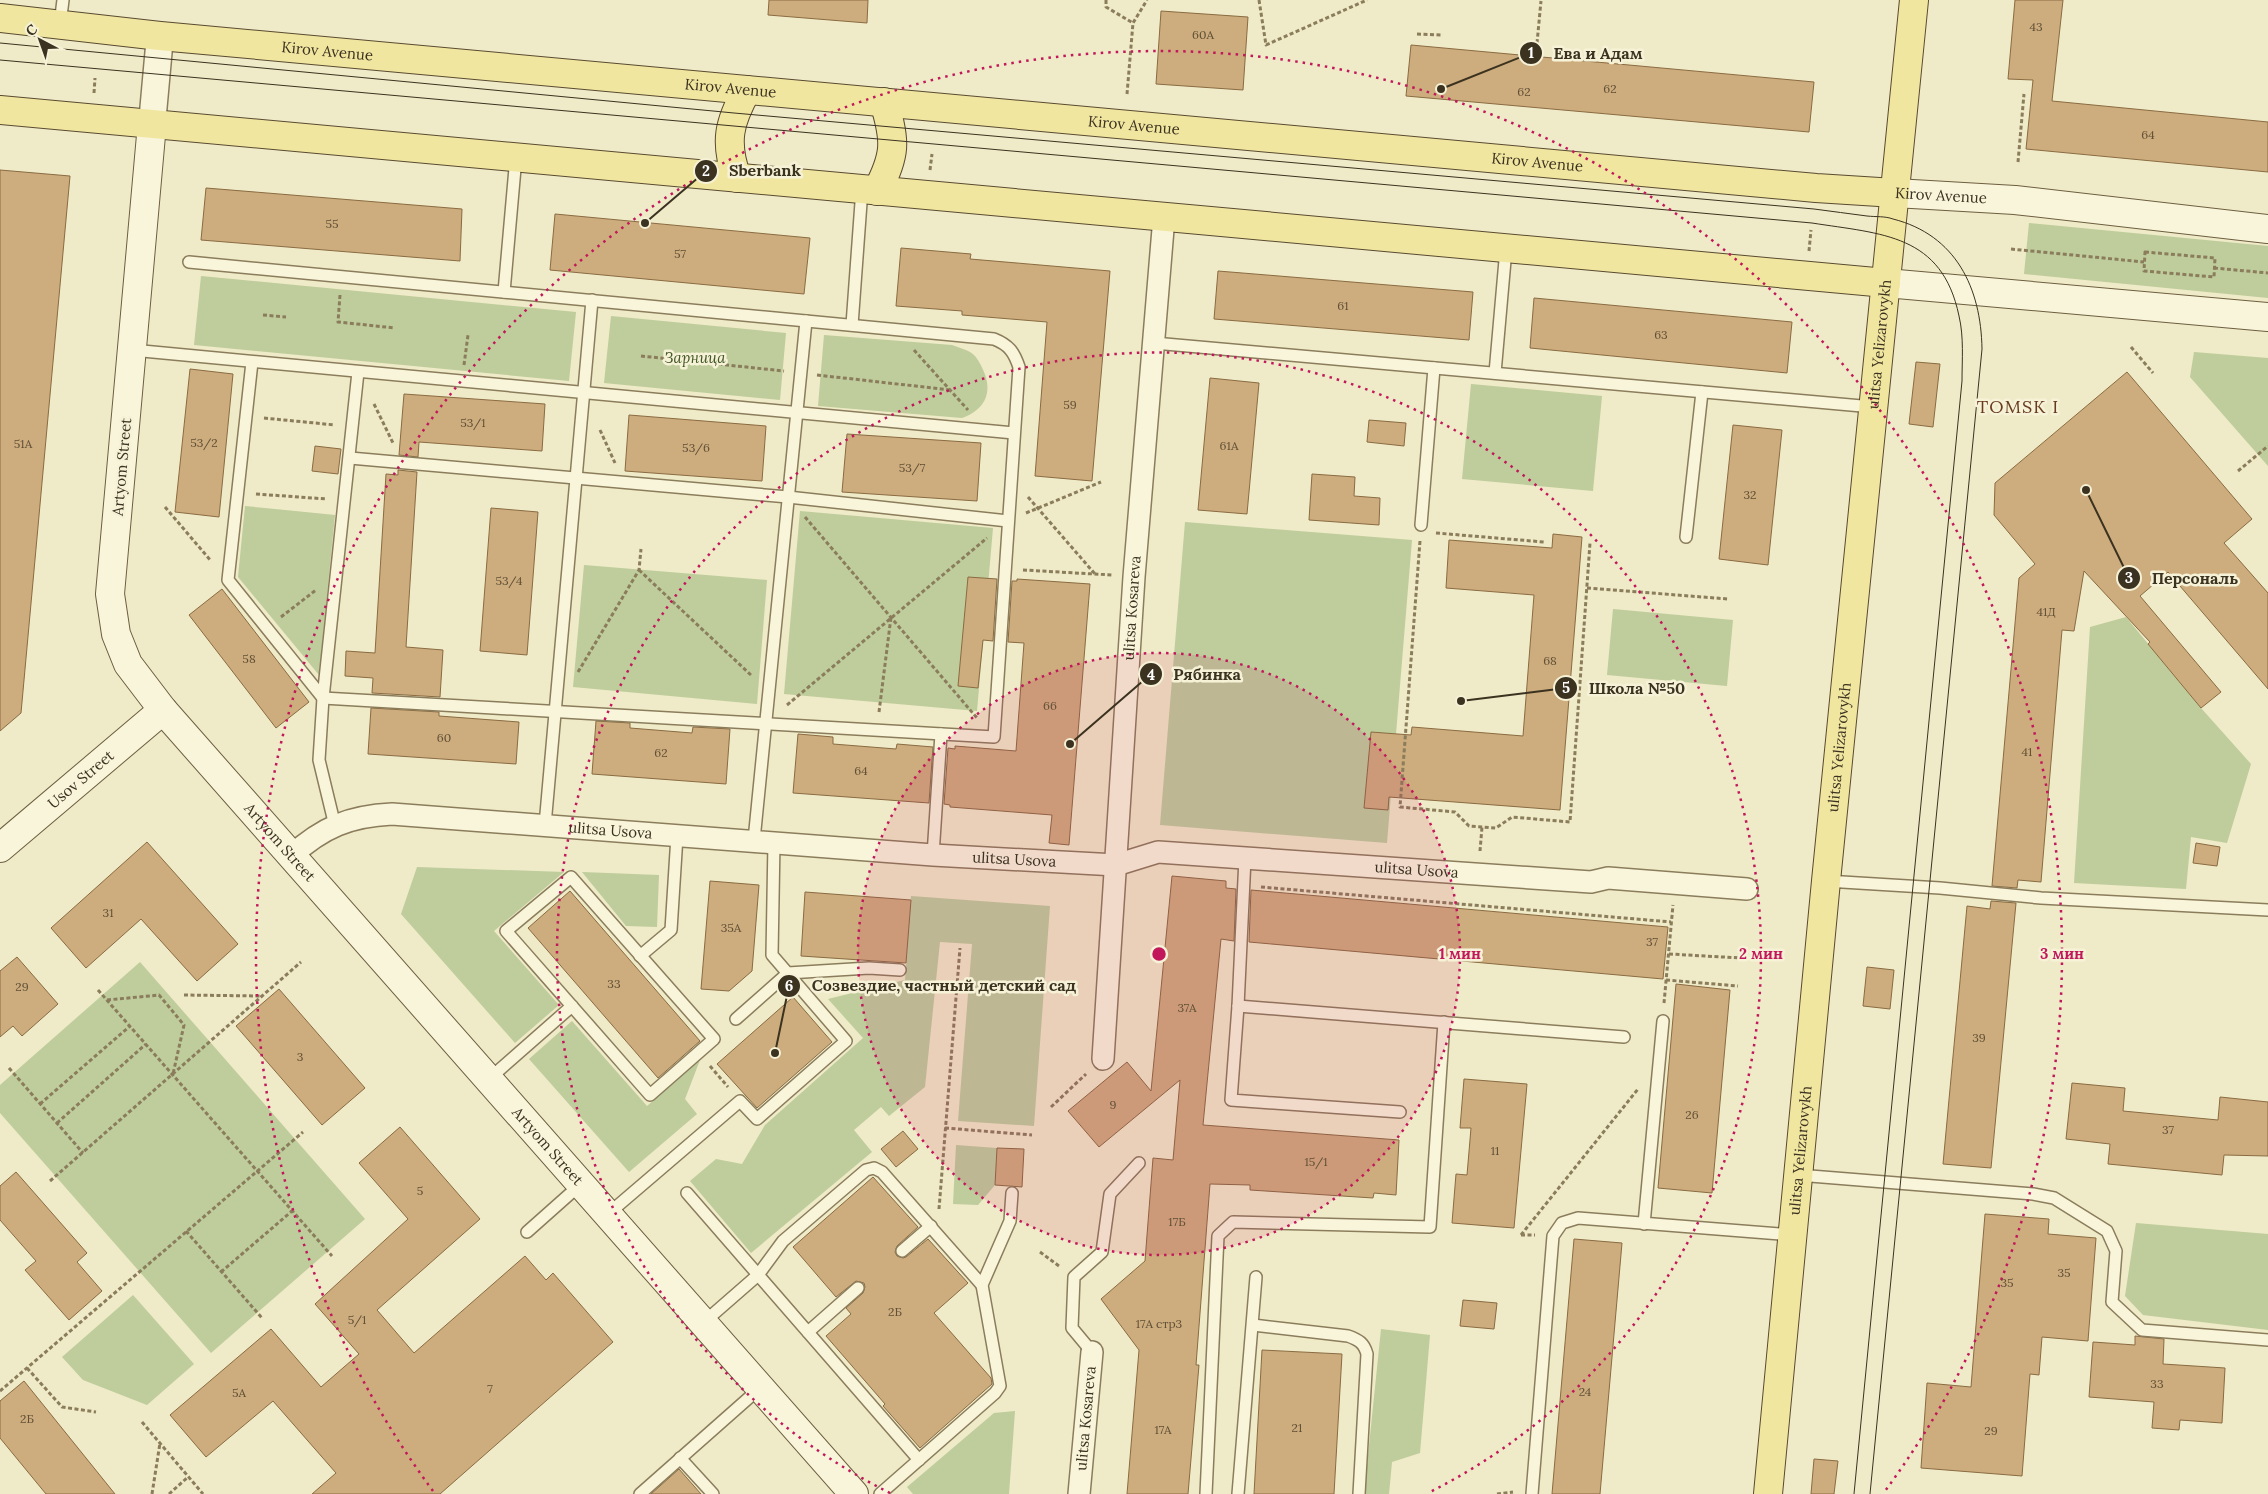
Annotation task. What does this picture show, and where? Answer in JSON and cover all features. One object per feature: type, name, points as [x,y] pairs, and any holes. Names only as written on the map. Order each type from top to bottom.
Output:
[{"type":"main road","name":"ulitsa Yelizarovykh","points":[[1768,1494],[1826,881],[1914,0]]},
{"type":"main road","name":"Kirov Avenue","points":[[0,18],[62,12],[160,36],[1807,188],[2015,200],[2268,229]]},
{"type":"main road","points":[[736,178],[729,148],[730,127],[734,113],[747,90]]},
{"type":"main road","points":[[869,190],[888,170],[892,156],[892,127],[884,102]]},
{"type":"main road","points":[[0,110],[2268,318]]},
{"type":"main road","name":"Artyom Street","points":[[152,124],[110,594],[116,634],[128,664],[163,710],[854,1494]]},
{"type":"main road","name":"Usov Street","points":[[0,848],[163,710]]},
{"type":"street","name":"Artyom Street","points":[[152,124],[160,36]]},
{"type":"street","name":"ulitsa Kosareva","points":[[1103,1059],[1134,577],[1164,217]]},
{"type":"street","name":"ulitsa Usova","points":[[292,856],[306,843],[335,826],[365,816],[392,814],[933,855],[1116,865],[1158,852],[1591,882],[1608,878],[1747,889]]},
{"type":"street","name":"ulitsa Kosareva","points":[[1079,1494],[1092,1352]]},
{"type":"lane","points":[[504,292],[516,157]]},
{"type":"lane","points":[[852,325],[869,190]]},
{"type":"lane","points":[[1495,374],[1506,248]]},
{"type":"lane","points":[[189,262],[896,329],[994,339],[1007,344],[1015,354],[1019,367],[994,737],[323,698],[228,580],[252,362]]},
{"type":"lane","points":[[546,826],[592,300]]},
{"type":"lane","points":[[608,1214],[740,1101],[756,1119],[846,1040],[772,955],[764,841],[765,724],[806,321]]},
{"type":"lane","points":[[1154,343],[1873,407]]},
{"type":"lane","points":[[132,350],[1014,433]]},
{"type":"lane","points":[[1421,528],[1434,368]]},
{"type":"lane","points":[[335,826],[319,760],[323,698],[358,372]]},
{"type":"lane","points":[[1686,537],[1702,392]]},
{"type":"lane","points":[[350,458],[788,497],[1008,521]]},
{"type":"lane","points":[[933,855],[941,734]]},
{"type":"lane","points":[[640,956],[671,930],[677,836]]},
{"type":"lane","points":[[1245,858],[1232,1100],[1400,1112]]},
{"type":"lane","points":[[570,877],[640,956],[714,1039],[650,1095],[506,932],[570,877]]},
{"type":"lane","points":[[1826,881],[1940,888],[2041,898],[2268,910]]},
{"type":"lane","points":[[736,1018],[788,973],[870,968],[900,970]]},
{"type":"lane","points":[[489,1079],[572,1006]]},
{"type":"lane","points":[[1238,1006],[1624,1037]]},
{"type":"lane","points":[[1644,1224],[1663,1021]]},
{"type":"lane","points":[[1206,1494],[1218,1236],[1233,1222],[1430,1227],[1444,1022]]},
{"type":"lane","points":[[1074,1277],[1102,1252],[1110,1194],[1139,1163]]},
{"type":"lane","points":[[703,1323],[758,1275],[783,1241],[866,1170],[874,1168],[882,1172],[982,1285],[1000,1386],[995,1393],[880,1494]]},
{"type":"lane","points":[[1798,1176],[2033,1194],[2054,1198],[2107,1231],[2116,1251],[2112,1302],[2142,1330],[2268,1340]]},
{"type":"lane","points":[[527,1232],[581,1184]]},
{"type":"lane","points":[[687,1193],[919,1460]]},
{"type":"lane","points":[[982,1285],[1010,1221],[1012,1193]]},
{"type":"lane","points":[[1532,1494],[1553,1236],[1562,1223],[1570,1219],[1792,1235]]},
{"type":"lane","points":[[902,1251],[931,1226]]},
{"type":"lane","name":"ulitsa Kosareva","points":[[1074,1277],[1072,1328],[1092,1352]]},
{"type":"lane","points":[[1238,1494],[1256,1277]]},
{"type":"lane","points":[[808,1332],[858,1288]]},
{"type":"lane","points":[[1253,1325],[1348,1336],[1358,1339],[1365,1346],[1368,1354],[1359,1494]]},
{"type":"lane","points":[[640,1494],[760,1388]]},
{"type":"lane","points":[[680,1458],[713,1494]]},
{"type":"path","points":[[1106,0],[1106,7],[1133,23]]},
{"type":"path","points":[[1127,94],[1133,23],[1147,0]]},
{"type":"path","points":[[1259,0],[1266,45],[1366,0]]},
{"type":"path","points":[[1537,43],[1542,1]]},
{"type":"path","points":[[1417,34],[1443,36]]},
{"type":"path","points":[[93,100],[95,78]]},
{"type":"path","points":[[2018,162],[2024,94]]},
{"type":"path","points":[[1808,254],[1811,230]]},
{"type":"path","points":[[2011,249],[2144,262]]},
{"type":"path","points":[[2145,252],[2215,258],[2214,277],[2144,271],[2144,262],[2145,252]]},
{"type":"path","points":[[2214,268],[2268,273]]},
{"type":"path","points":[[342,277],[338,322],[395,328]]},
{"type":"path","points":[[263,315],[286,317]]},
{"type":"path","points":[[896,329],[987,431]]},
{"type":"path","points":[[462,382],[468,336]]},
{"type":"path","points":[[2131,347],[2154,373]]},
{"type":"path","points":[[642,356],[951,390]]},
{"type":"path","points":[[358,372],[403,463]]},
{"type":"path","points":[[246,416],[353,427]]},
{"type":"path","points":[[600,429],[624,483]]},
{"type":"path","points":[[2238,471],[2268,446]]},
{"type":"path","points":[[1011,478],[1096,574]]},
{"type":"path","points":[[765,724],[890,617],[1008,521],[1102,482]]},
{"type":"path","points":[[238,493],[345,500]]},
{"type":"path","points":[[788,497],[994,737]]},
{"type":"path","points":[[165,507],[228,580]]},
{"type":"path","points":[[1544,542],[1421,528],[1400,807],[1455,812],[1469,826],[1496,828],[1512,817],[1570,822],[1590,543]]},
{"type":"path","points":[[555,712],[639,570],[641,549]]},
{"type":"path","points":[[1005,569],[1134,577]]},
{"type":"path","points":[[639,570],[769,692]]},
{"type":"path","points":[[1587,588],[1728,599]]},
{"type":"path","points":[[267,628],[317,589]]},
{"type":"path","points":[[876,730],[890,617]]},
{"type":"path","points":[[1663,1021],[1676,884]]},
{"type":"path","points":[[1244,886],[1672,922]]},
{"type":"path","points":[[931,1226],[939,1209],[960,948]]},
{"type":"path","points":[[1669,954],[1741,958]]},
{"type":"path","points":[[50,1181],[301,962]]},
{"type":"path","points":[[1666,980],[1738,986]]},
{"type":"path","points":[[98,990],[332,1256]]},
{"type":"path","points":[[107,1000],[159,995],[184,1025],[173,1075]]},
{"type":"path","points":[[184,995],[261,996]]},
{"type":"path","points":[[40,1104],[130,1026]]},
{"type":"path","points":[[57,1123],[146,1044]]},
{"type":"path","points":[[716,1058],[709,1065],[740,1101]]},
{"type":"path","points":[[1051,1107],[1103,1059]]},
{"type":"path","points":[[1520,1235],[1659,1063]]},
{"type":"path","points":[[9,1068],[83,1152]]},
{"type":"path","points":[[945,1128],[1032,1135]]},
{"type":"path","points":[[0,1391],[303,1132]]},
{"type":"path","points":[[222,1272],[292,1211]]},
{"type":"path","points":[[186,1232],[262,1318]]},
{"type":"path","points":[[1040,1252],[1074,1277]]},
{"type":"path","points":[[27,1368],[62,1407],[96,1412]]},
{"type":"path","points":[[142,1422],[203,1494]]},
{"type":"path","points":[[152,1494],[160,1443]]},
{"type":"path","points":[[169,1494],[188,1477]]},
{"type":"green space","points":[[2029,223],[2268,246],[2268,298],[2024,274]]},
{"type":"green space","points":[[201,276],[576,312],[569,381],[194,345]]},
{"type":"green space","name":"Зарница","points":[[611,316],[786,333],[780,400],[604,383]]},
{"type":"green space","points":[[824,335],[952,345],[966,350],[977,358],[984,372],[987,380],[985,400],[976,411],[962,418],[818,406]]},
{"type":"green space","points":[[2194,352],[2268,358],[2268,466],[2190,377]]},
{"type":"green space","points":[[1471,384],[1602,396],[1593,491],[1462,479]]},
{"type":"green space","points":[[245,506],[335,515],[319,675],[238,577]]},
{"type":"green space","points":[[800,511],[993,528],[977,711],[784,694]]},
{"type":"green space","points":[[1185,522],[1412,540],[1387,843],[1160,825]]},
{"type":"green space","points":[[584,565],[767,580],[757,704],[573,687]]},
{"type":"green space","points":[[1613,609],[1733,620],[1727,686],[1607,675]]},
{"type":"green space","points":[[2126,617],[2201,708],[2251,764],[2227,843],[2191,837],[2186,889],[2074,883],[2090,627]]},
{"type":"green space","points":[[417,867],[564,872],[494,931],[559,1005],[515,1043],[401,914]]},
{"type":"green space","points":[[582,872],[659,875],[657,927],[626,926]]},
{"type":"green space","points":[[911,896],[1050,906],[1034,1126],[958,1121],[972,944],[940,942],[925,1087],[889,1116],[881,1107],[854,1130],[872,1152],[751,1253],[690,1181],[716,1159],[742,1164],[765,1125],[863,1038],[828,999],[905,980]]},
{"type":"green space","points":[[140,962],[365,1219],[211,1353],[0,1113],[0,1085]]},
{"type":"green space","points":[[572,1021],[647,1106],[700,1060],[685,1099],[697,1114],[629,1172],[529,1059]]},
{"type":"green space","points":[[956,1145],[997,1148],[995,1185],[978,1205],[953,1204]]},
{"type":"green space","points":[[2136,1223],[2268,1234],[2268,1330],[2143,1315],[2125,1296]]},
{"type":"green space","points":[[133,1295],[194,1364],[147,1405],[83,1380],[62,1357]]},
{"type":"green space","points":[[1381,1329],[1430,1335],[1420,1453],[1392,1462],[1389,1494],[1364,1494]]},
{"type":"green space","points":[[1015,1411],[1009,1494],[913,1494],[907,1487],[994,1413]]},
{"type":"building","points":[[769,0],[868,0],[867,23],[768,15]]},
{"type":"building","points":[[2015,0],[2063,0],[2052,101],[2268,122],[2268,172],[2026,149],[2033,80],[2008,79]]},
{"type":"building","points":[[1161,11],[1248,17],[1243,90],[1156,84]]},
{"type":"building","points":[[1411,45],[1814,82],[1809,132],[1406,96]]},
{"type":"building","points":[[0,170],[70,176],[21,713],[0,731]]},
{"type":"building","points":[[206,188],[462,209],[460,261],[201,240]]},
{"type":"building","points":[[555,214],[810,238],[804,294],[550,270]]},
{"type":"building","points":[[901,248],[971,254],[970,259],[1110,271],[1092,481],[1035,476],[1047,322],[962,315],[962,311],[896,306]]},
{"type":"building","points":[[1218,271],[1473,292],[1469,340],[1214,319]]},
{"type":"building","points":[[1534,298],[1792,322],[1787,373],[1530,348]]},
{"type":"building","points":[[1916,362],[1940,364],[1933,427],[1909,424]]},
{"type":"building","points":[[190,369],[233,374],[219,517],[175,512]]},
{"type":"building","points":[[2127,372],[2252,519],[2224,543],[2268,593],[2268,689],[2168,572],[2140,596],[2221,692],[2201,708],[2148,644],[2150,642],[2084,571],[2074,631],[2062,630],[2041,882],[2018,880],[2017,888],[1992,886],[2019,578],[2035,564],[1994,515],[1995,483]]},
{"type":"building","points":[[1210,378],[1259,383],[1247,514],[1198,510]]},
{"type":"building","points":[[404,394],[545,404],[542,451],[419,442],[418,457],[399,455]]},
{"type":"building","points":[[629,415],[766,426],[762,481],[625,471]]},
{"type":"building","points":[[1369,420],[1406,423],[1404,446],[1367,442]]},
{"type":"building","points":[[1733,425],[1782,430],[1768,565],[1719,559]]},
{"type":"building","points":[[847,434],[981,443],[977,501],[842,492]]},
{"type":"building","points":[[315,446],[341,449],[338,474],[312,471]]},
{"type":"building","points":[[398,470],[417,472],[406,647],[443,650],[440,697],[372,693],[373,678],[345,676],[346,651],[375,653],[386,474],[398,475]]},
{"type":"building","points":[[1312,474],[1355,477],[1354,496],[1380,498],[1379,525],[1309,520]]},
{"type":"building","points":[[491,508],[538,512],[527,655],[480,651]]},
{"type":"building","points":[[1553,534],[1582,537],[1560,810],[1389,797],[1388,810],[1364,808],[1371,732],[1411,735],[1412,727],[1523,736],[1534,595],[1446,588],[1449,540],[1552,548]]},
{"type":"building","points":[[968,577],[997,579],[993,641],[983,640],[978,688],[958,686]]},
{"type":"building","points":[[1017,579],[1090,584],[1069,845],[1049,843],[1052,815],[950,807],[950,805],[944,804],[948,748],[955,749],[955,746],[1016,751],[1024,643],[1008,642],[1012,581],[1017,581]]},
{"type":"building","points":[[222,589],[309,702],[276,728],[189,615]]},
{"type":"building","points":[[371,708],[439,712],[439,716],[519,722],[516,764],[368,754]]},
{"type":"building","points":[[596,721],[630,723],[630,728],[692,733],[693,727],[730,729],[726,784],[592,774]]},
{"type":"building","points":[[798,734],[833,737],[833,744],[896,749],[897,744],[933,747],[929,803],[793,793]]},
{"type":"building","points":[[147,842],[238,944],[197,981],[141,919],[86,968],[51,928]]},
{"type":"building","points":[[2196,843],[2220,847],[2217,866],[2193,863]]},
{"type":"building","points":[[1172,876],[1226,881],[1226,888],[1236,889],[1234,941],[1221,939],[1203,1125],[1399,1140],[1396,1195],[1374,1193],[1373,1198],[1250,1190],[1250,1185],[1210,1184],[1196,1365],[1199,1365],[1188,1494],[1127,1494],[1139,1350],[1101,1299],[1145,1261],[1153,1158],[1173,1160],[1180,1080],[1099,1147],[1068,1111],[1127,1062],[1151,1091]]},
{"type":"building","points":[[710,881],[759,885],[752,971],[729,991],[701,989]]},
{"type":"building","points":[[1251,890],[1668,927],[1663,979],[1249,942]]},
{"type":"building","points":[[570,891],[700,1041],[658,1078],[528,928]]},
{"type":"building","points":[[805,892],[911,900],[906,963],[801,956]]},
{"type":"building","points":[[1991,901],[2016,903],[1991,1168],[1943,1164],[1967,906],[1990,909]]},
{"type":"building","points":[[17,957],[58,1004],[22,1036],[13,1026],[0,1037],[0,971]]},
{"type":"building","points":[[1867,967],[1894,970],[1890,1009],[1863,1006]]},
{"type":"building","points":[[1676,984],[1730,990],[1712,1193],[1658,1188]]},
{"type":"building","points":[[279,989],[365,1088],[322,1125],[236,1026]]},
{"type":"building","points":[[793,997],[832,1042],[757,1108],[717,1064]]},
{"type":"building","points":[[1464,1079],[1527,1084],[1514,1228],[1452,1223],[1456,1174],[1467,1175],[1471,1128],[1460,1128]]},
{"type":"building","points":[[2072,1083],[2125,1088],[2123,1111],[2218,1120],[2220,1097],[2268,1102],[2268,1156],[2224,1155],[2222,1175],[2108,1164],[2110,1144],[2066,1139]]},
{"type":"building","points":[[400,1127],[480,1219],[377,1310],[414,1353],[525,1256],[546,1280],[553,1273],[613,1342],[440,1494],[312,1494],[336,1473],[273,1401],[206,1457],[170,1415],[271,1329],[321,1387],[359,1354],[315,1304],[408,1219],[359,1163]]},
{"type":"building","points":[[903,1131],[918,1149],[896,1167],[881,1149]]},
{"type":"building","points":[[997,1148],[1024,1149],[1022,1187],[995,1185]]},
{"type":"building","points":[[16,1172],[87,1253],[77,1262],[102,1291],[69,1320],[25,1270],[36,1261],[0,1220],[0,1186]]},
{"type":"building","points":[[873,1177],[918,1227],[897,1246],[895,1252],[897,1256],[906,1257],[928,1239],[968,1283],[934,1313],[991,1378],[992,1384],[920,1448],[826,1336],[851,1314],[846,1308],[863,1293],[864,1283],[856,1281],[836,1297],[793,1247]]},
{"type":"building","points":[[1985,1214],[2049,1219],[2048,1234],[2096,1238],[2088,1341],[2042,1337],[2039,1375],[2030,1374],[2022,1476],[1921,1468],[1927,1383],[1971,1387]]},
{"type":"building","points":[[1574,1239],[1622,1243],[1600,1494],[1552,1494]]},
{"type":"building","points":[[1463,1300],[1497,1303],[1494,1329],[1460,1326]]},
{"type":"building","points":[[2135,1336],[2164,1339],[2163,1364],[2225,1368],[2222,1423],[2180,1420],[2179,1430],[2152,1428],[2154,1402],[2089,1397],[2093,1342],[2135,1345]]},
{"type":"building","points":[[1262,1350],[1342,1354],[1334,1494],[1254,1494]]},
{"type":"building","points":[[24,1381],[115,1494],[46,1494],[0,1438],[0,1401]]},
{"type":"building","points":[[1814,1459],[1838,1461],[1834,1494],[1811,1494]]},
{"type":"building","points":[[679,1469],[701,1494],[651,1494]]},
{"type":"tram line","points":[[0,43],[734,113],[1814,209],[1890,218],[1915,227],[1933,237],[1949,251],[1961,267],[1970,285],[1977,305],[1982,349],[1870,1494]]},
{"type":"tram line","points":[[0,60],[1812,223],[1885,236],[1905,243],[1923,253],[1939,268],[1951,289],[1961,324],[1962,381],[1854,1494]]},
{"type":"place","name":"Ева и Адам","points":[[1441,89]]},
{"type":"place","name":"Sberbank","points":[[645,223]]},
{"type":"place","name":"Персональ","points":[[2086,490]]},
{"type":"place","name":"Школа №50","points":[[1461,701]]},
{"type":"place","name":"Рябинка","points":[[1070,744]]},
{"type":"place","name":"Созвездие, частный детский сад","points":[[775,1053]]},
{"type":"district","name":"TOMSK I","points":[[2018,407]]}]
